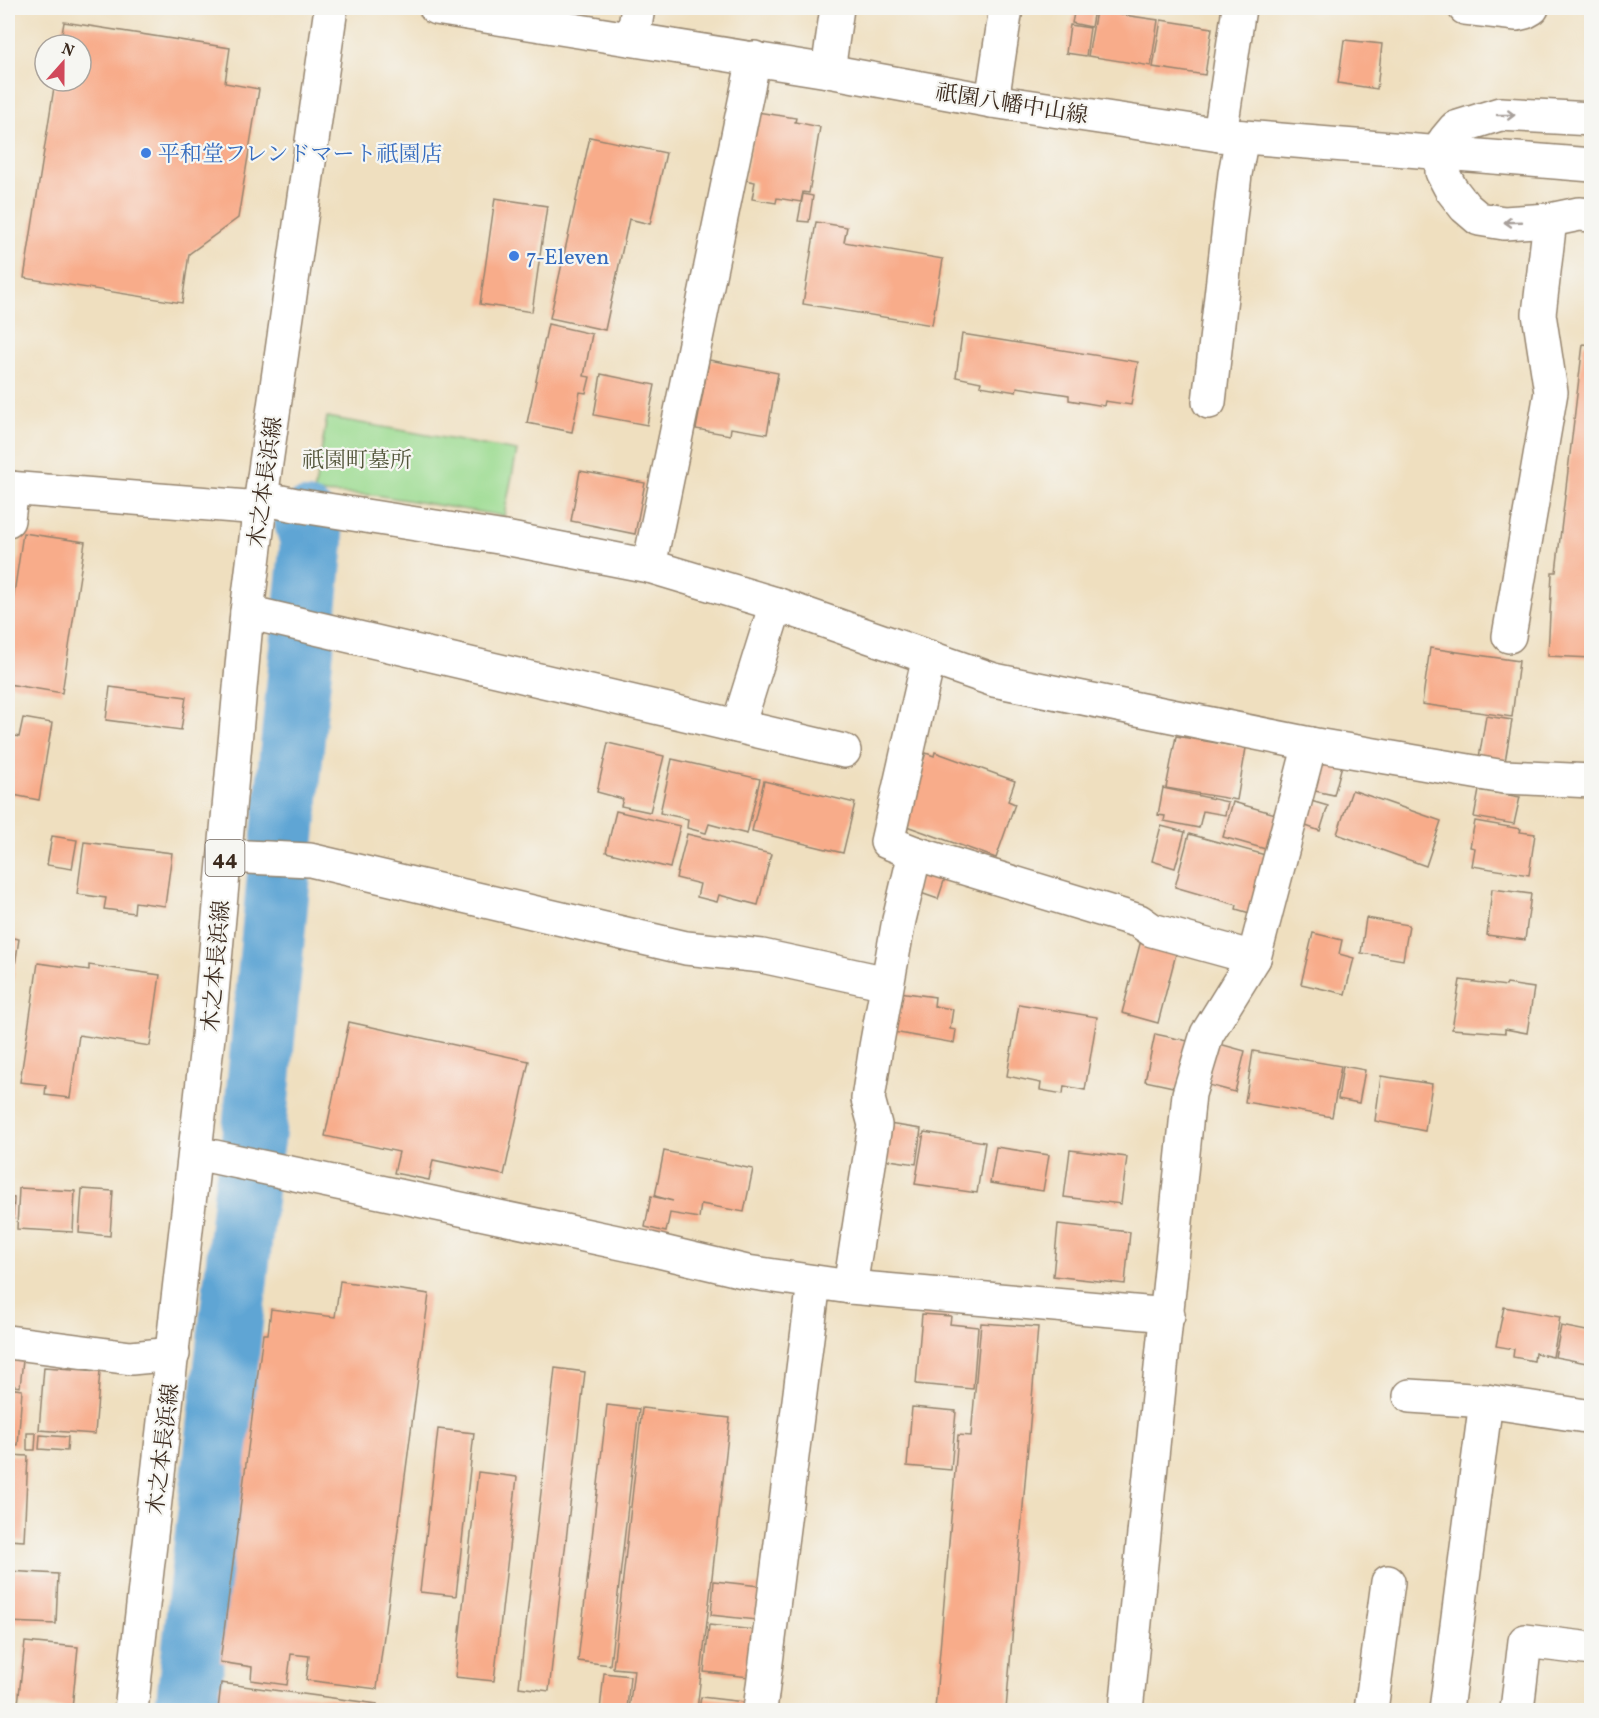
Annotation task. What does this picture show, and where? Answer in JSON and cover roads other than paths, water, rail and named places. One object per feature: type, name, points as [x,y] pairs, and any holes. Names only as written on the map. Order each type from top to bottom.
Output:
[{"type":"street","name":"木之本長浜線","points":[[131,1710],[196,1153],[247,612],[331,8]]},
{"type":"street","name":"祇園八幡中山線","points":[[436,8],[636,23],[754,58],[992,101],[1231,136],[1592,165]]},
{"type":"street","points":[[828,71],[837,8]]},
{"type":"street","points":[[992,101],[1006,8]]},
{"type":"street","points":[[1209,402],[1235,174],[1231,136],[1239,8]]},
{"type":"street","points":[[1465,8],[1517,14],[1532,8]]},
{"type":"street","points":[[649,566],[754,58]]},
{"type":"street","points":[[1592,119],[1500,114],[1455,128],[1445,140],[1442,153],[1442,172],[1451,189],[1465,207],[1479,219],[1504,223],[1550,220],[1579,214],[1592,215]]},
{"type":"street","points":[[1509,636],[1551,392],[1539,314],[1550,220]]},
{"type":"street","points":[[8,520],[10,488],[296,505],[505,538],[649,566],[776,604],[994,680],[1310,744],[1504,777],[1592,781]]},
{"type":"street","points":[[738,726],[776,604]]},
{"type":"street","points":[[247,612],[844,751]]},
{"type":"street","points":[[929,657],[887,842],[915,853],[1139,921],[1152,930],[1254,958]]},
{"type":"street","points":[[1126,1710],[1189,1094],[1207,1034],[1254,958],[1310,744]]},
{"type":"street","points":[[850,1287],[875,1125],[868,1099],[898,921],[915,853]]},
{"type":"street","points":[[225,856],[310,860],[686,948],[762,956],[887,983]]},
{"type":"street","points":[[196,1153],[747,1272],[850,1287],[1168,1315]]},
{"type":"street","points":[[760,1710],[814,1282]]},
{"type":"street","points":[[8,1342],[131,1358],[173,1354]]},
{"type":"street","points":[[1410,1396],[1486,1401],[1592,1417]]},
{"type":"street","points":[[1446,1710],[1486,1401]]},
{"type":"street","points":[[1371,1710],[1388,1582]]},
{"type":"street","points":[[1517,1710],[1525,1641],[1592,1649]]},
{"type":"waterway","points":[[305,609],[312,542],[306,521]]},
{"type":"waterway","points":[[283,837],[303,638]]},
{"type":"waterway","points":[[253,1141],[279,875]]},
{"type":"waterway","points":[[187,1710],[247,1181]]},
{"type":"place","name":"平和堂フレンドマート祇園店","points":[[146,153]]},
{"type":"place","name":"7-Eleven","points":[[514,256]]},
{"type":"park label","name":"祇園町墓所","points":[[357,459]]}]
